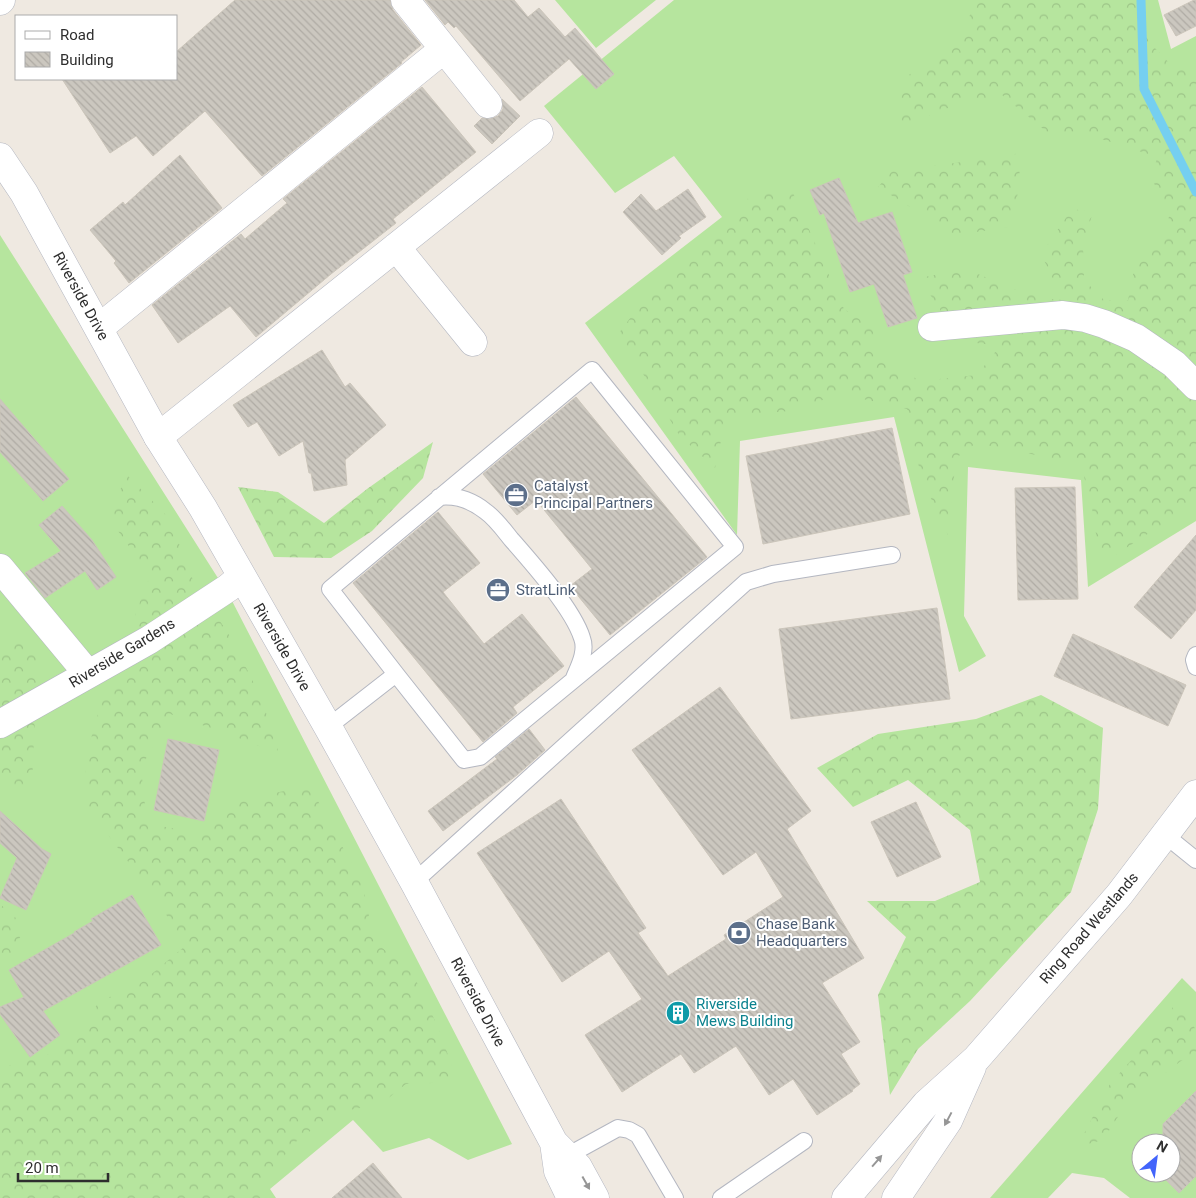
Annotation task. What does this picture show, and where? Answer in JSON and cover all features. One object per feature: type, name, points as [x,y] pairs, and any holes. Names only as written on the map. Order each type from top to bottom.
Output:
[{"type":"street","points":[[405,0],[488,104]]},
{"type":"street","points":[[99,328],[444,49]]},
{"type":"street","points":[[158,437],[539,133]]},
{"type":"street","name":"Riverside Drive","points":[[0,157],[24,193],[158,437],[203,508],[240,577],[328,727],[561,1150],[578,1167],[595,1198]]},
{"type":"street","points":[[396,247],[473,342]]},
{"type":"street","points":[[932,327],[1063,315],[1085,318],[1136,338],[1174,364],[1196,386]]},
{"type":"street","points":[[0,568],[88,674]]},
{"type":"street","name":"Riverside Gardens","points":[[0,724],[149,640],[228,588],[240,577]]},
{"type":"street","name":"Ring Road Westlands","points":[[846,1198],[926,1104],[976,1059],[1119,895],[1196,794]]},
{"type":"street","name":"Ring Road Westlands","points":[[899,1197],[948,1121],[976,1059]]},
{"type":"street","name":"Riverside Drive","points":[[561,1150],[558,1172],[571,1198]]},
{"type":"lane","points":[[592,370],[735,547],[480,757],[464,760],[330,589],[439,497],[592,370]]},
{"type":"lane","points":[[439,497],[454,496],[486,511],[526,557],[566,608],[583,640],[582,659],[573,680]]},
{"type":"lane","points":[[414,882],[746,582],[773,574],[892,555]]},
{"type":"lane","points":[[1196,655],[1194,660],[1196,667]]},
{"type":"lane","points":[[328,727],[396,674]]},
{"type":"lane","points":[[1165,836],[1196,860]]},
{"type":"lane","points":[[561,1150],[618,1128],[629,1130],[638,1135],[675,1198]]},
{"type":"lane","points":[[721,1198],[804,1142]]},
{"type":"green space","points":[[555,0],[656,0],[596,48]]},
{"type":"green space","points":[[674,0],[1158,0],[1171,49],[1196,36],[1196,521],[1088,587],[1081,480],[968,467],[964,616],[986,656],[959,672],[894,417],[740,441],[737,535],[585,323],[722,217],[674,156],[615,193],[544,106]]},
{"type":"green space","points":[[981,0],[1135,0],[1152,45],[1177,71],[1196,66],[1196,499],[1189,510],[1169,520],[1117,554],[1100,562],[1093,513],[1081,464],[976,443],[956,458],[948,535],[921,477],[907,409],[841,394],[789,411],[744,415],[722,436],[715,468],[679,435],[619,333],[654,286],[697,254],[732,220],[755,189],[793,193],[844,309],[877,330],[874,353],[920,381],[977,375],[1000,346],[961,341],[919,278],[966,269],[1011,288],[1050,299],[1063,300],[1041,254],[1072,209],[1093,212],[1083,244],[1084,280],[1104,300],[1128,300],[1134,270],[1160,239],[1171,212],[1152,180],[1157,157],[1086,134],[1053,137],[1002,95],[944,109],[901,128],[900,80],[953,49],[973,9]]},
{"type":"green space","points":[[1021,153],[1018,192],[1011,227],[955,235],[878,187],[894,169],[941,165]]},
{"type":"green space","points":[[0,235],[230,597],[512,1144],[468,1160],[429,1138],[383,1152],[353,1120],[270,1189],[276,1198],[0,1198]]},
{"type":"green space","points":[[433,442],[423,478],[372,531],[331,558],[274,557],[238,487],[278,492],[324,523],[367,489]]},
{"type":"green space","points":[[128,476],[169,518],[193,580],[233,641],[262,700],[279,754],[170,714],[141,768],[147,824],[209,834],[232,802],[284,791],[312,788],[326,818],[362,881],[374,941],[413,974],[437,1025],[458,1082],[406,1084],[381,1104],[334,1113],[293,1144],[263,1185],[263,1198],[0,1198],[0,1068],[66,1049],[101,999],[130,992],[184,947],[162,907],[88,808],[85,759],[103,697],[127,674],[136,612],[150,576],[106,514]]},
{"type":"green space","points":[[0,638],[38,649],[32,784],[0,788]]},
{"type":"green space","points":[[1041,695],[1103,728],[1098,809],[1071,892],[970,1001],[918,1049],[890,1095],[878,995],[906,937],[867,901],[935,901],[980,882],[970,830],[908,780],[853,807],[817,768],[878,734],[976,719]]},
{"type":"green space","points":[[0,904],[26,927],[8,958],[0,957]]},
{"type":"green space","points":[[1182,978],[1196,992],[1196,1198],[1130,1198],[1104,1178],[1072,1173],[1048,1198],[990,1198]]},
{"type":"green space","points":[[1176,1003],[1188,1014],[1194,1024],[1196,1053],[1181,1061],[1128,1101],[1103,1140],[1077,1147],[1110,1084],[1149,1040]]},
{"type":"building","points":[[235,0],[390,0],[393,10],[421,45],[402,63],[262,176],[205,111],[153,156],[136,136],[110,153],[63,80],[178,80],[178,50]]},
{"type":"building","points":[[425,0],[514,0],[528,17],[539,8],[565,37],[575,28],[614,74],[596,89],[569,59],[520,101],[456,26],[454,28],[448,22],[445,25]]},
{"type":"building","points":[[1196,0],[1196,26],[1176,36],[1164,15]]},
{"type":"building","points":[[422,87],[476,152],[393,219],[396,223],[256,337],[230,306],[178,343],[152,305],[241,234],[245,239],[287,203],[283,199]]},
{"type":"building","points":[[502,99],[520,116],[492,144],[474,126],[482,118],[490,119],[498,116],[503,109]]},
{"type":"building","points":[[180,155],[222,208],[129,283],[114,263],[116,261],[90,230],[123,202],[125,205]]},
{"type":"building","points":[[839,178],[858,223],[892,212],[912,272],[903,275],[917,318],[888,327],[874,284],[850,292],[824,213],[820,215],[810,190]]},
{"type":"building","points":[[688,189],[706,217],[679,236],[681,238],[662,255],[623,212],[641,194],[656,211]]},
{"type":"building","points":[[322,350],[345,387],[350,383],[386,425],[345,460],[347,485],[314,491],[303,441],[279,456],[257,422],[248,427],[233,405]]},
{"type":"building","points":[[576,397],[707,557],[610,635],[570,586],[592,569],[536,500],[517,515],[483,474]]},
{"type":"building","points":[[0,399],[69,479],[43,501],[0,452]]},
{"type":"building","points":[[892,428],[910,514],[763,544],[746,456]]},
{"type":"building","points":[[1075,487],[1078,599],[1018,600],[1015,488]]},
{"type":"building","points":[[62,506],[92,540],[116,577],[97,590],[85,571],[45,598],[25,573],[61,551],[39,525]]},
{"type":"building","points":[[438,512],[480,563],[443,592],[484,644],[522,614],[564,666],[513,707],[517,713],[483,742],[353,583]]},
{"type":"building","points":[[1196,535],[1196,610],[1171,639],[1134,607]]},
{"type":"building","points":[[937,608],[950,699],[791,719],[779,629]]},
{"type":"building","points":[[1073,634],[1186,685],[1168,726],[1054,676]]},
{"type":"building","points":[[720,687],[811,811],[787,829],[864,958],[822,983],[860,1042],[841,1054],[860,1084],[853,1091],[817,1115],[793,1079],[769,1095],[736,1046],[694,1073],[681,1054],[622,1092],[585,1035],[642,999],[609,951],[562,982],[477,853],[561,799],[646,928],[638,933],[668,976],[726,939],[724,935],[783,897],[756,852],[723,875],[632,750]]},
{"type":"building","points":[[529,729],[545,750],[517,775],[443,831],[428,811],[497,759],[495,757]]},
{"type":"building","points":[[168,739],[219,750],[204,821],[154,810]]},
{"type":"building","points":[[916,802],[941,857],[897,877],[871,822]]},
{"type":"building","points":[[0,811],[42,849],[51,854],[26,910],[0,898],[17,858],[0,843]]},
{"type":"building","points":[[132,895],[161,945],[43,1011],[60,1035],[30,1057],[0,1014],[0,1007],[24,997],[9,970],[76,932],[74,932],[93,921],[91,919]]},
{"type":"building","points":[[1196,1091],[1196,1176],[1179,1193],[1169,1183],[1181,1183],[1181,1133],[1163,1133],[1163,1124]]},
{"type":"building","points":[[373,1163],[402,1198],[332,1198]]},
{"type":"waterway","points":[[1141,0],[1144,89],[1196,192]]},
{"type":"place","name":"Catalyst Principal Partners","points":[[516,495]]},
{"type":"place","name":"StratLink","points":[[498,590]]},
{"type":"place","name":"Chase Bank Headquarters","points":[[739,933]]},
{"type":"place","name":"Riverside Mews Building","points":[[678,1013]]}]
